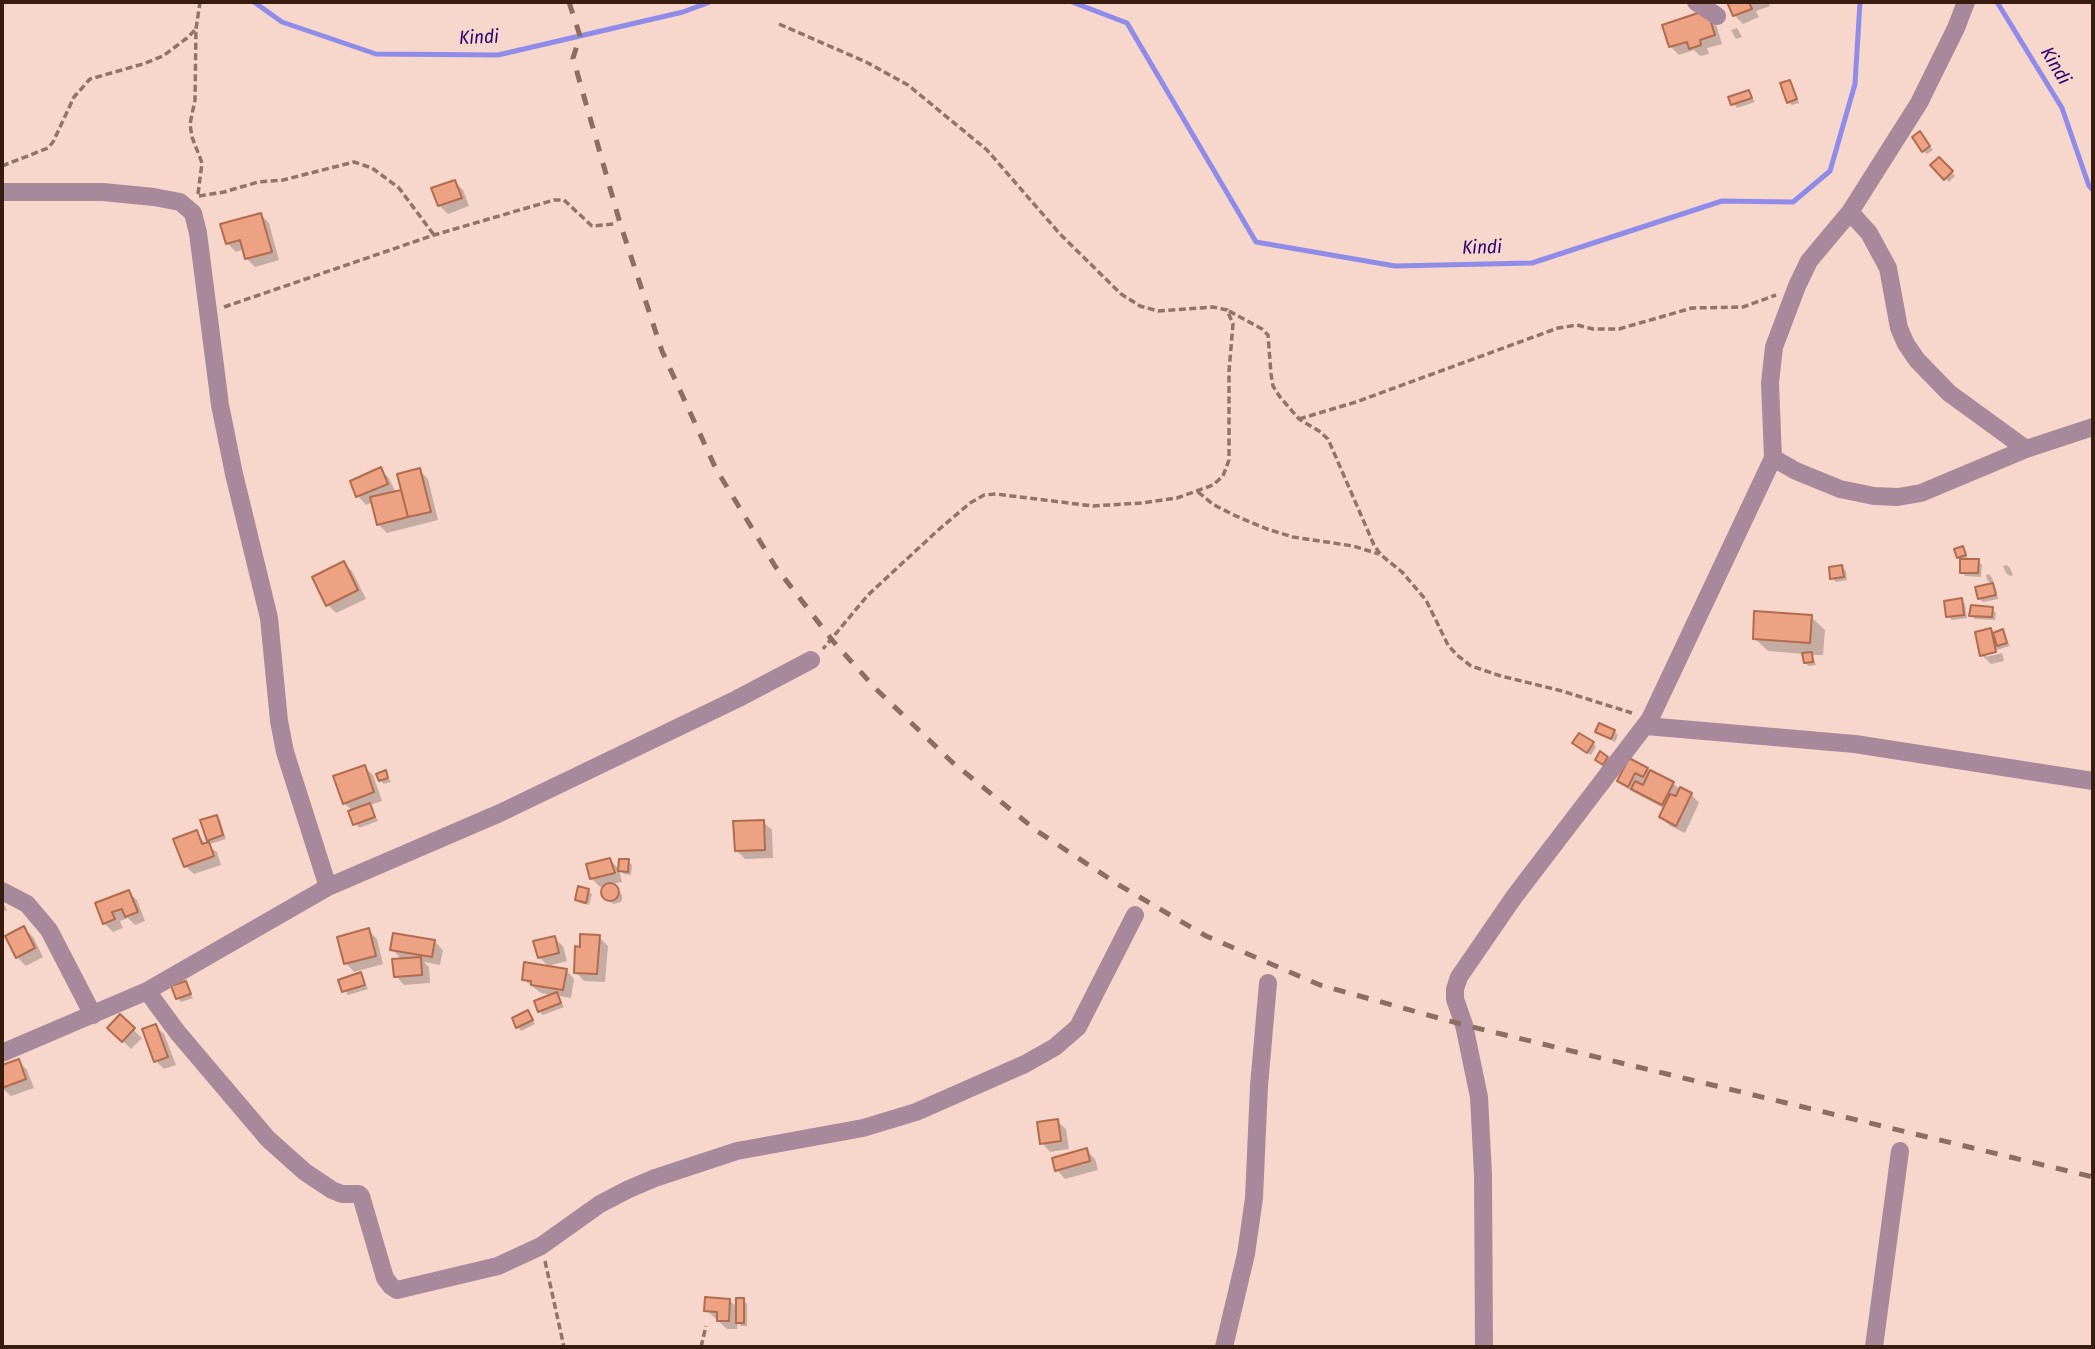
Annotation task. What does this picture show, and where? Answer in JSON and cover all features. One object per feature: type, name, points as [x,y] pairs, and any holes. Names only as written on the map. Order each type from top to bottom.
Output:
[{"type":"street","points":[[1696,2],[1717,16]]},
{"type":"street","points":[[1484,1347],[1483,1175],[1479,1097],[1464,1025],[1455,999],[1459,977],[1514,897],[1648,723],[1773,458],[1770,383],[1774,347],[1797,286],[1809,261],[1850,212],[1919,103],[1966,2]]},
{"type":"street","points":[[2,192],[103,192],[180,202],[188,207],[196,223],[220,404],[269,618],[279,721],[285,752],[328,887]]},
{"type":"street","points":[[1850,212],[1868,233],[1888,268],[1899,328],[1917,360],[1949,393],[2026,449]]},
{"type":"street","points":[[1773,458],[1796,471],[1840,489],[1874,496],[1898,497],[1921,493],[2026,449],[2093,427]]},
{"type":"street","points":[[2,1053],[147,991],[328,887],[500,813],[811,660]]},
{"type":"street","points":[[1648,723],[1854,744],[2093,781]]},
{"type":"street","points":[[2,891],[27,904],[49,930],[93,1016]]},
{"type":"street","points":[[147,991],[178,1033],[268,1139],[305,1172],[332,1190],[361,1196],[386,1278],[397,1290],[407,1290],[486,1269],[541,1245],[600,1204],[655,1178],[737,1150],[863,1128],[916,1112],[1045,1053],[1068,1038],[1078,1027],[1135,915]]},
{"type":"street","points":[[1224,1347],[1246,1254],[1254,1198],[1259,1086],[1268,983]]},
{"type":"street","points":[[1874,1347],[1900,1152]]},
{"type":"path","points":[[198,196],[202,163],[190,129],[196,83],[196,29],[200,2]]},
{"type":"path","points":[[779,24],[866,62],[908,85],[987,150],[1059,234],[1098,274],[1130,300],[1158,311],[1213,307],[1227,310],[1262,329],[1268,335],[1273,386],[1287,408],[1328,439],[1369,534],[1381,555],[1413,584],[1426,600],[1448,645],[1457,655],[1472,666],[1562,691],[1648,723]]},
{"type":"path","points":[[2,166],[48,148],[74,97],[90,79],[163,56],[196,29]]},
{"type":"path","points":[[180,202],[354,162],[372,168],[399,188],[434,235]]},
{"type":"path","points":[[209,312],[434,235],[509,212],[564,200],[592,226],[614,224]]},
{"type":"path","points":[[1299,419],[1356,402],[1558,328],[1577,325],[1593,329],[1619,329],[1692,308],[1743,307],[1797,286]]},
{"type":"path","points":[[811,660],[832,640],[868,595],[936,532],[970,503],[984,495],[996,494],[1093,506],[1177,498],[1213,485],[1223,476],[1229,460],[1233,324],[1227,310]]},
{"type":"path","points":[[1198,492],[1214,505],[1267,529],[1293,537],[1353,546],[1381,555]]},
{"type":"path","points":[[541,1245],[564,1347]]},
{"type":"path","points":[[701,1347],[706,1326]]},
{"type":"building","points":[[1727,2],[1749,2],[1752,9],[1733,16]]},
{"type":"building","points":[[1707,10],[1715,35],[1700,40],[1701,45],[1689,49],[1687,42],[1669,47],[1662,25]]},
{"type":"building","points":[[1790,80],[1797,99],[1787,103],[1780,83]]},
{"type":"building","points":[[1749,90],[1752,98],[1731,105],[1728,97]]},
{"type":"building","points":[[1920,131],[1930,146],[1922,152],[1912,137]]},
{"type":"building","points":[[1939,157],[1953,171],[1944,180],[1930,165]]},
{"type":"building","points":[[455,180],[462,198],[438,206],[431,188]]},
{"type":"building","points":[[261,213],[272,252],[245,259],[240,240],[226,244],[220,224]]},
{"type":"building","points":[[381,467],[388,484],[356,497],[350,481]]},
{"type":"building","points":[[420,468],[431,512],[408,517],[397,474]]},
{"type":"building","points":[[401,490],[408,517],[377,525],[370,497]]},
{"type":"building","points":[[1963,546],[1966,555],[1957,558],[1954,549]]},
{"type":"building","points":[[1960,559],[1979,559],[1978,573],[1960,573]]},
{"type":"building","points":[[344,561],[358,590],[326,606],[312,577]]},
{"type":"building","points":[[1842,565],[1844,577],[1830,579],[1829,567]]},
{"type":"building","points":[[1993,583],[1996,595],[1978,599],[1975,587]]},
{"type":"building","points":[[1962,598],[1964,615],[1946,617],[1944,601]]},
{"type":"building","points":[[1971,605],[1993,607],[1992,617],[1969,616]]},
{"type":"building","points":[[1754,611],[1812,615],[1810,643],[1753,639]]},
{"type":"building","points":[[1991,628],[1996,652],[1980,656],[1975,632]]},
{"type":"building","points":[[2003,629],[2007,643],[1997,646],[1993,633]]},
{"type":"building","points":[[1812,652],[1813,662],[1804,663],[1802,653]]},
{"type":"building","points":[[1599,723],[1615,730],[1611,739],[1595,732]]},
{"type":"building","points":[[1579,733],[1594,742],[1587,753],[1572,743]]},
{"type":"building","points":[[1600,751],[1608,757],[1603,765],[1595,760]]},
{"type":"building","points":[[1629,758],[1648,768],[1643,777],[1635,773],[1628,787],[1617,781]]},
{"type":"building","points":[[365,765],[374,792],[343,804],[333,776]]},
{"type":"building","points":[[386,770],[388,778],[379,781],[376,774]]},
{"type":"building","points":[[1650,770],[1674,782],[1662,805],[1631,789],[1635,781],[1643,785]]},
{"type":"building","points":[[1680,787],[1692,793],[1676,826],[1659,817],[1670,794],[1676,796]]},
{"type":"building","points":[[370,803],[375,817],[353,825],[348,811]]},
{"type":"building","points":[[217,815],[223,835],[207,841],[200,820]]},
{"type":"building","points":[[764,820],[765,850],[735,851],[733,821]]},
{"type":"building","points":[[197,830],[202,844],[209,842],[214,856],[184,867],[173,839]]},
{"type":"building","points":[[610,858],[615,873],[590,879],[586,864]]},
{"type":"building","points":[[619,859],[629,859],[628,872],[618,871]]},
{"type":"building","points":[[610,883],[616,886],[619,892],[616,898],[610,901],[604,898],[601,892],[604,886]]},
{"type":"building","points":[[578,886],[589,889],[586,903],[575,900]]},
{"type":"building","points":[[129,890],[138,912],[125,917],[122,909],[112,912],[115,919],[103,924],[95,903]]},
{"type":"building","points":[[24,926],[35,948],[16,958],[5,936]]},
{"type":"building","points":[[369,928],[376,956],[344,964],[337,937]]},
{"type":"building","points":[[393,933],[435,940],[432,957],[390,950]]},
{"type":"building","points":[[580,934],[600,935],[597,974],[574,973],[575,946],[580,947]]},
{"type":"building","points":[[555,936],[559,953],[538,958],[533,941]]},
{"type":"building","points":[[421,957],[422,975],[394,977],[392,959]]},
{"type":"building","points":[[524,962],[567,969],[563,990],[531,985],[531,981],[522,980]]},
{"type":"building","points":[[361,972],[365,985],[342,992],[338,980]]},
{"type":"building","points":[[186,981],[191,994],[176,999],[171,986]]},
{"type":"building","points":[[557,992],[561,1003],[538,1012],[534,1001]]},
{"type":"building","points":[[528,1010],[533,1020],[516,1028],[512,1018]]},
{"type":"building","points":[[120,1014],[135,1028],[122,1042],[107,1028]]},
{"type":"building","points":[[156,1024],[168,1057],[154,1062],[142,1029]]},
{"type":"building","points":[[19,1059],[26,1079],[2,1088],[2,1065]]},
{"type":"building","points":[[1058,1119],[1061,1141],[1040,1144],[1037,1122]]},
{"type":"building","points":[[1087,1148],[1090,1161],[1055,1171],[1052,1158]]},
{"type":"building","points":[[705,1297],[730,1299],[729,1321],[717,1321],[717,1312],[704,1311]]},
{"type":"building","points":[[736,1298],[744,1298],[744,1323],[736,1323]]},
{"type":"waterway","name":"Kindi","points":[[254,2],[282,22],[376,54],[498,55],[683,12],[710,2]]},
{"type":"waterway","name":"Kindi","points":[[1072,2],[1127,23],[1256,242],[1395,266],[1532,263],[1722,201],[1793,202],[1830,171],[1855,84],[1860,2]]},
{"type":"waterway","name":"Kindi","points":[[1997,2],[2062,108],[2089,186],[2093,190]]},
{"type":"railway","points":[[569,2],[580,36],[573,58],[620,223],[662,351],[716,469],[775,566],[832,640],[876,689],[952,762],[1037,831],[1119,885],[1206,936],[1320,985],[1464,1025],[2093,1177]]}]
